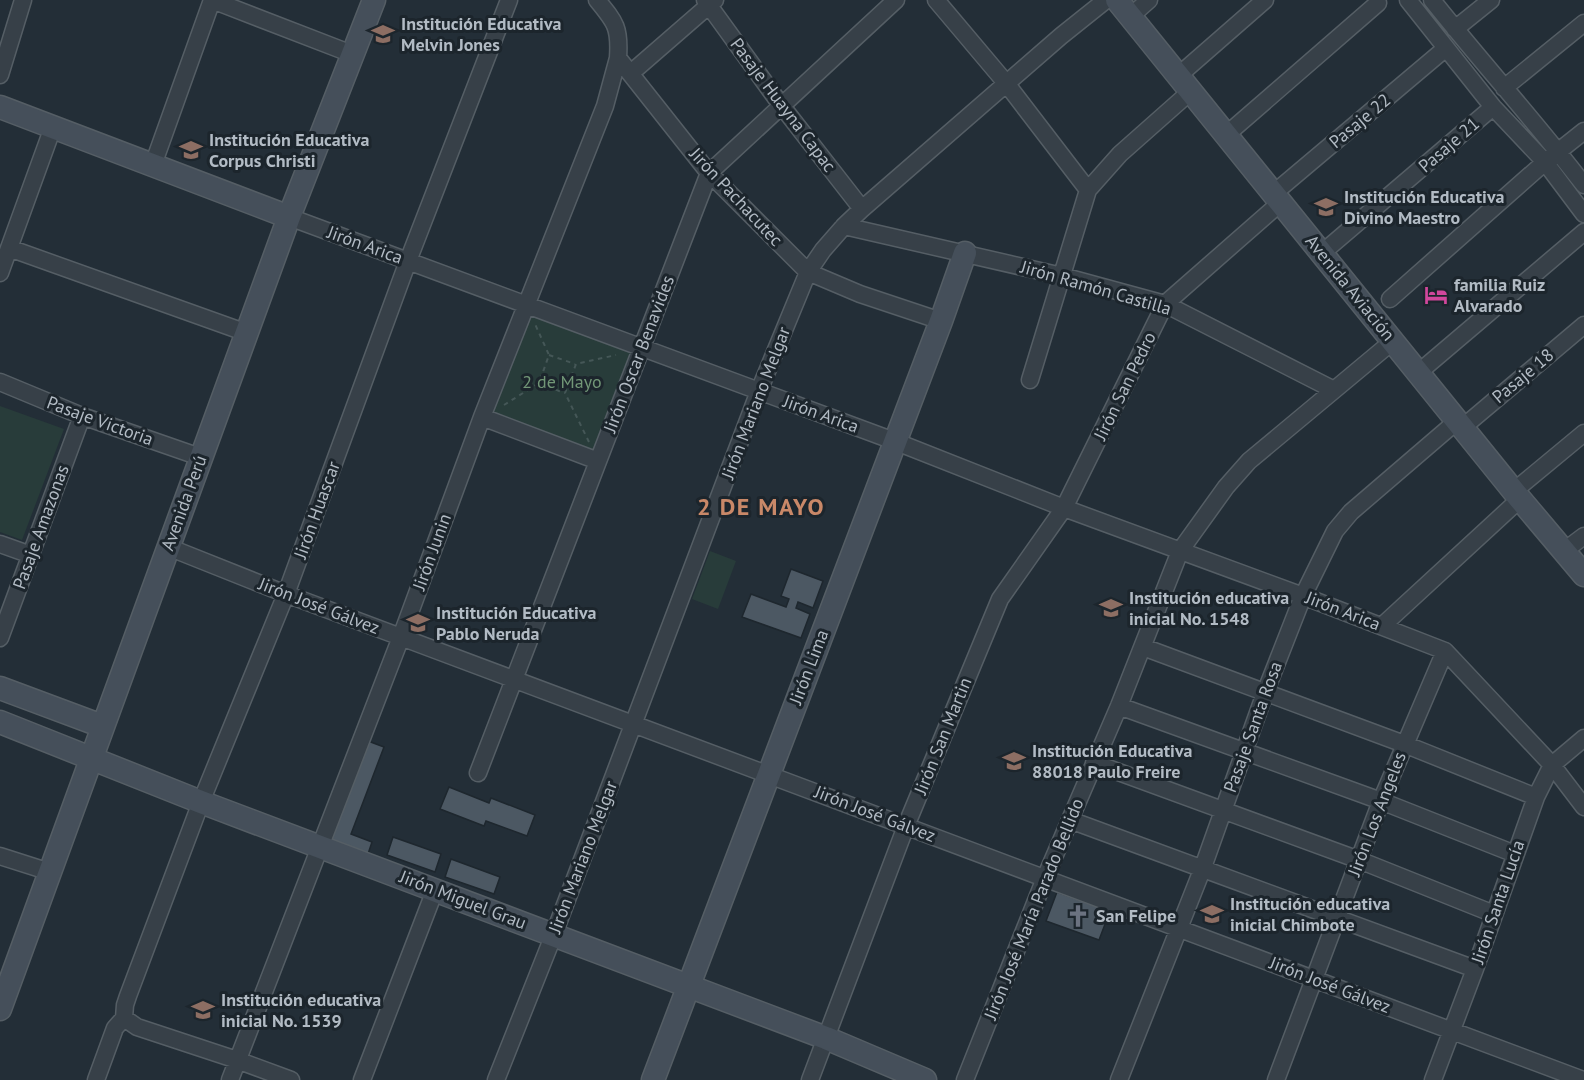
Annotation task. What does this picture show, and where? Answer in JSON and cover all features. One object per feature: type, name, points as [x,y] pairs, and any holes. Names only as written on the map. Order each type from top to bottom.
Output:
[{"type":"street","points":[[0,75],[23,0]]},
{"type":"street","points":[[153,165],[212,0],[352,54]]},
{"type":"street","name":"Avenida Perú","points":[[0,1009],[200,457],[289,217],[374,0]]},
{"type":"street","name":"Jirón Huascar","points":[[96,1080],[115,1028],[124,1018],[123,1011],[128,996],[201,802],[286,594],[408,261],[509,0]]},
{"type":"street","points":[[597,0],[614,21],[620,37],[618,58]]},
{"type":"street","name":"Jirón Oscar Benavides","points":[[478,772],[709,173],[896,0]]},
{"type":"street","points":[[936,0],[1006,83],[1088,189]]},
{"type":"street","name":"Jirón Mariano Melgar","points":[[496,1080],[554,934],[759,392],[808,272],[823,250],[862,209],[1006,83],[1106,0]]},
{"type":"street","points":[[1124,8],[1149,0]]},
{"type":"street","points":[[1030,380],[1088,189],[1265,0]]},
{"type":"street","points":[[1408,0],[1493,107],[1545,162],[1584,214]]},
{"type":"street","points":[[1432,0],[1584,185]]},
{"type":"street","points":[[1455,29],[1491,0]]},
{"type":"street","points":[[631,73],[710,2]]},
{"type":"street","name":"Pasaje Huayna Capac","points":[[710,2],[781,105],[862,209]]},
{"type":"street","points":[[1226,135],[1378,3]]},
{"type":"street","name":"Avenida Aviación","points":[[1124,8],[1459,424],[1584,575]]},
{"type":"street","points":[[1504,88],[1584,23]]},
{"type":"street","name":"Pasaje 22","points":[[1276,198],[1446,48]]},
{"type":"street","name":"Jirón Pachacutec","points":[[618,58],[709,173],[808,272],[860,294],[941,321]]},
{"type":"street","name":"Jirón Junin","points":[[230,1080],[401,637],[482,417],[604,106],[618,58]]},
{"type":"street","name":"Jirón Arica","points":[[0,107],[289,217],[894,441],[1064,508],[1445,651],[1552,765],[1584,807]]},
{"type":"street","name":"Pasaje 21","points":[[1322,253],[1493,107]]},
{"type":"street","points":[[0,273],[53,127]]},
{"type":"street","points":[[1390,299],[1545,162],[1584,131]]},
{"type":"street","name":"Jirón San Pedro","points":[[1064,508],[1165,304],[1276,198]]},
{"type":"street","name":"Jirón Ramón Castilla","points":[[844,226],[1062,276],[1165,304],[1334,390]]},
{"type":"street","points":[[1418,373],[1584,232]]},
{"type":"street","points":[[9,248],[247,333]]},
{"type":"street","name":"Jirón Lima","points":[[653,1080],[965,253]]},
{"type":"street","name":"Pasaje 18","points":[[1459,424],[1584,325]]},
{"type":"street","name":"Jirón José María Parado Bellido","points":[[965,1080],[1045,878],[1119,706],[1180,551],[1226,487],[1249,461],[1393,341]]},
{"type":"street","name":"Pasaje Victoria","points":[[0,382],[82,416],[200,457]]},
{"type":"street","name":"Pasaje Amazonas","points":[[0,638],[82,416]]},
{"type":"street","points":[[482,417],[598,461]]},
{"type":"street","name":"Pasaje Santa Rosa","points":[[1119,1080],[1202,870],[1265,693],[1303,596],[1335,531],[1351,512],[1459,424]]},
{"type":"street","points":[[1382,626],[1584,433]]},
{"type":"street","name":"Jirón San Martin","points":[[810,1080],[906,826],[1000,599],[1064,508]]},
{"type":"street","points":[[1564,551],[1584,536]]},
{"type":"street","points":[[0,544],[31,555]]},
{"type":"street","name":"Jirón José Gálvez","points":[[168,547],[286,594],[1583,1080]]},
{"type":"street","points":[[1143,647],[1404,744],[1536,797]]},
{"type":"street","name":"Jirón Los Angeles","points":[[1276,1080],[1381,801],[1445,651]]},
{"type":"street","points":[[0,688],[102,726]]},
{"type":"street","points":[[1119,706],[1381,801],[1515,854]]},
{"type":"street","name":"Jirón Miguel Grau","points":[[0,722],[201,802],[826,1038],[925,1080]]},
{"type":"street","name":"Jirón Santa Lucía","points":[[1433,1080],[1536,797],[1552,765],[1584,738]]},
{"type":"street","points":[[1094,763],[1359,860],[1494,914]]},
{"type":"street","points":[[1071,820],[1475,969]]},
{"type":"street","points":[[0,856],[50,872]]},
{"type":"street","points":[[362,1080],[435,890]]},
{"type":"street","points":[[124,1018],[137,1027],[291,1080]]},
{"type":"path","points":[[482,417],[539,383],[549,355],[526,305]]},
{"type":"path","points":[[549,355],[576,364],[642,348]]},
{"type":"path","points":[[565,393],[576,364]]},
{"type":"path","points":[[539,383],[565,393],[598,461]]},
{"type":"green space","name":"2 de Mayo","points":[[527,307],[639,349],[597,458],[487,415]]},
{"type":"green space","points":[[0,406],[64,429],[22,540],[0,532]]},
{"type":"green space","points":[[710,551],[736,561],[718,609],[692,599]]},
{"type":"building","points":[[791,569],[823,581],[813,608],[798,602],[796,608],[810,614],[801,638],[742,617],[751,594],[786,607],[789,599],[781,596]]},
{"type":"building","points":[[368,741],[384,747],[351,834],[372,842],[367,857],[329,842]]},
{"type":"building","points":[[449,787],[489,803],[491,798],[535,815],[527,836],[486,821],[484,826],[440,809]]},
{"type":"building","points":[[393,837],[441,854],[435,872],[387,855]]},
{"type":"building","points":[[451,859],[500,877],[494,894],[445,877]]},
{"type":"building","name":"San Felipe","points":[[1057,892],[1110,911],[1099,940],[1046,921]]},
{"type":"place","name":"Institución Educativa Melvin Jones","points":[[383,34]]},
{"type":"place","name":"Institución Educativa Corpus Christi","points":[[191,150]]},
{"type":"place","name":"Institución Educativa Divino Maestro","points":[[1326,207]]},
{"type":"place","name":"familia Ruiz Alvarado","points":[[1436,295]]},
{"type":"place","name":"Institución educativa inicial No. 1548","points":[[1111,608]]},
{"type":"place","name":"Institución Educativa Pablo Neruda","points":[[418,623]]},
{"type":"place","name":"Institución Educativa 88018 Paulo Freire","points":[[1014,761]]},
{"type":"place","name":"Institución educativa inicial Chimbote","points":[[1212,914]]},
{"type":"place","name":"San Felipe","points":[[1078,916]]},
{"type":"place","name":"Institución educativa inicial No. 1539","points":[[203,1010]]},
{"type":"district","name":"2 DE MAYO","points":[[761,507]]}]
